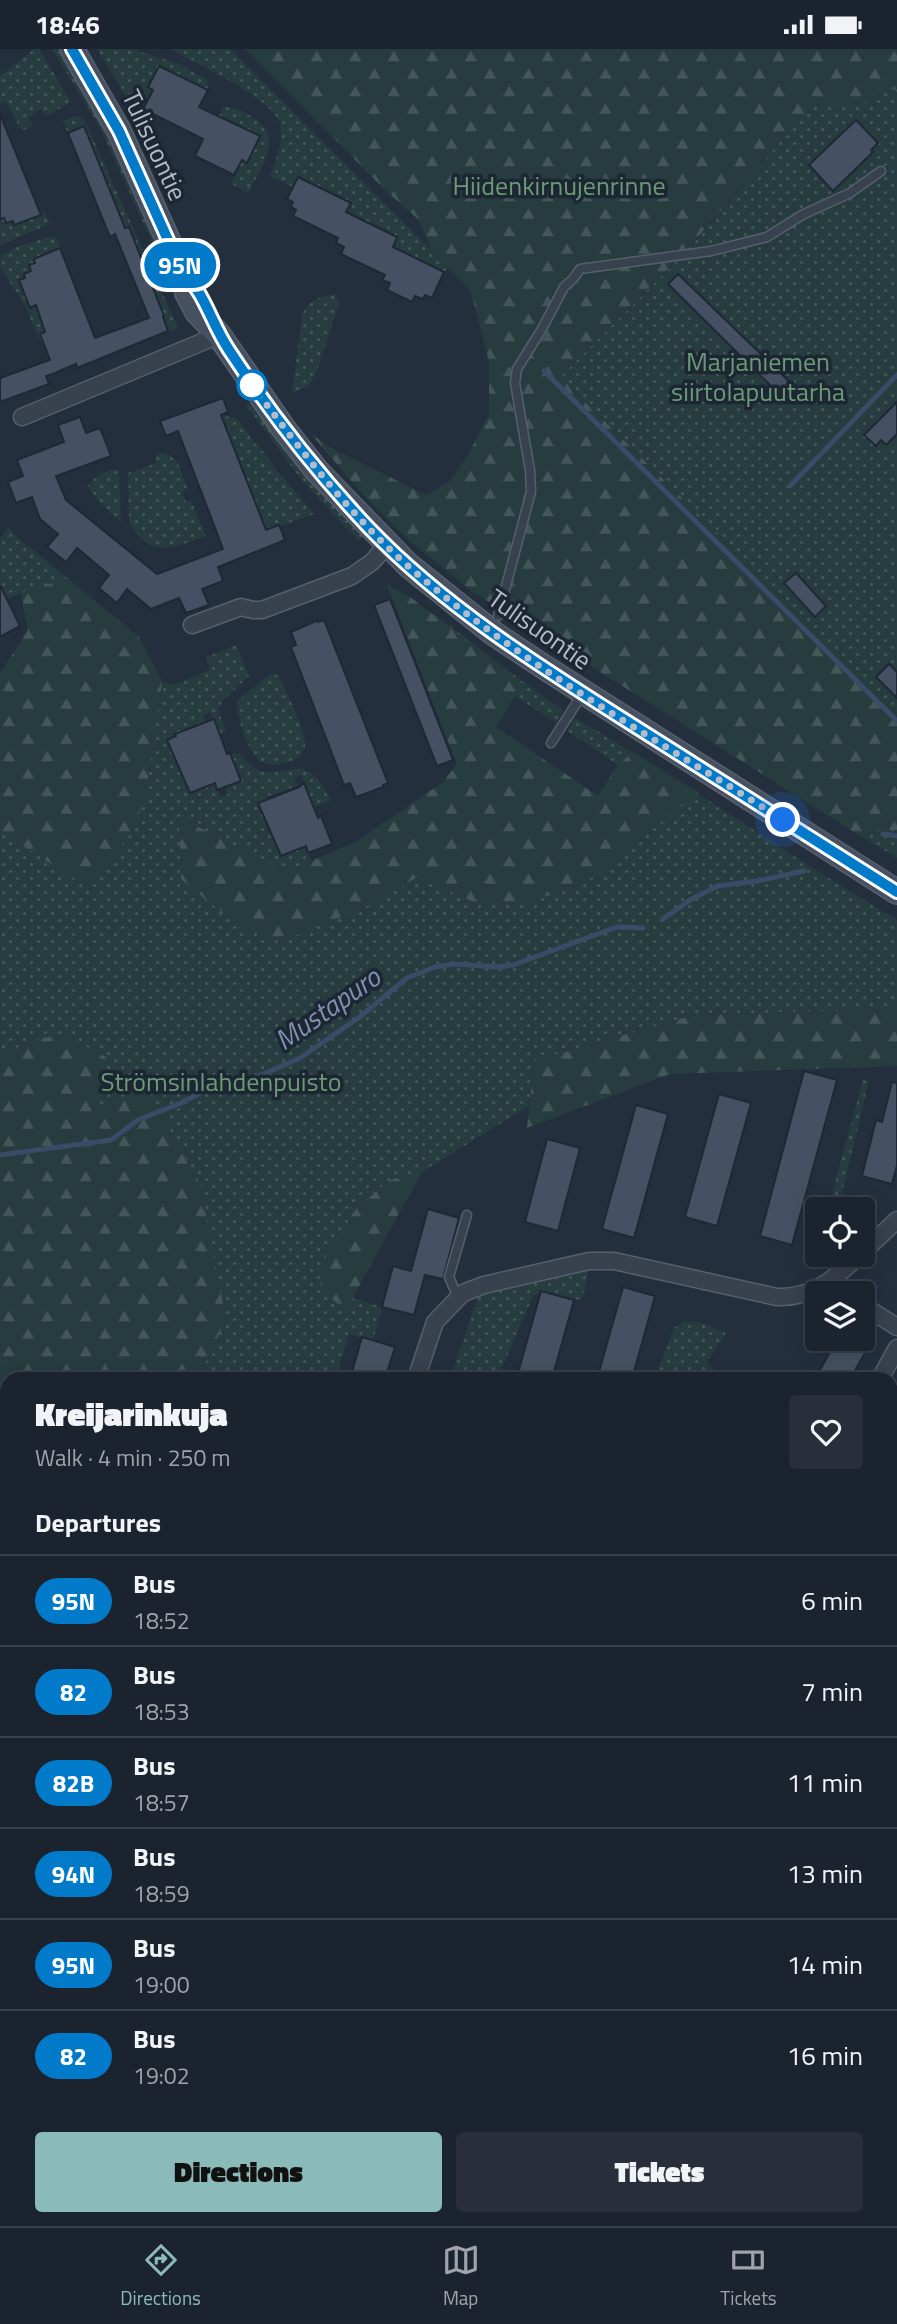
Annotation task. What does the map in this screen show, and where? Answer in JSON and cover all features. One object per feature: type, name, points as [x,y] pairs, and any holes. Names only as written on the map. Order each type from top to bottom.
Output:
[{"type":"main road","name":"Tulisuontie","points":[[72,49],[119,131],[181,269],[187,293],[197,312],[219,335],[262,400],[317,471],[387,545],[450,601],[493,633],[897,892]]},
{"type":"street","points":[[22,417],[219,335]]},
{"type":"street","points":[[192,625],[241,607],[262,610],[352,576],[365,569],[387,545]]},
{"type":"street","points":[[875,1240],[897,1220]]},
{"type":"street","points":[[418,1372],[435,1322],[463,1293],[484,1285],[589,1261],[631,1263],[778,1297],[789,1297],[821,1288],[845,1267]]},
{"type":"street","points":[[875,1313],[897,1327]]},
{"type":"street","points":[[884,1372],[897,1348]]},
{"type":"lane","points":[[498,616],[531,492],[530,470],[514,383],[517,369],[564,286],[580,269],[711,251],[767,237],[802,215],[850,193],[881,170]]},
{"type":"lane","points":[[551,743],[583,693]]},
{"type":"lane","points":[[457,1298],[449,1277],[467,1215]]},
{"type":"green space","points":[[34,49],[39,49],[71,102],[47,116],[41,109],[28,118],[33,127],[23,130],[6,102],[0,104],[0,76]]},
{"type":"green space","points":[[52,49],[62,49],[94,102],[168,260],[179,301],[100,128]]},
{"type":"green space","points":[[97,49],[132,49],[179,64],[207,80],[208,90],[159,66],[148,87],[153,90],[143,109],[133,113],[122,89]]},
{"type":"green space","points":[[171,49],[230,49],[449,268],[444,272],[393,247],[397,237],[346,212],[351,202],[298,177],[293,187],[270,176],[281,138],[280,124],[275,114],[249,93]]},
{"type":"green space","name":"Hiidenkirnujenrinne","points":[[245,49],[897,49],[897,92],[887,83],[865,102],[857,105],[813,104],[683,254],[560,377],[897,711],[897,830],[879,830],[862,837],[470,590],[411,542],[369,501],[309,432],[329,447],[426,495],[449,482],[468,455],[489,414],[489,362],[471,292],[431,249],[419,220],[385,190]]},
{"type":"green space","name":"Marjaniemen siirtolapuutarha","points":[[860,49],[897,49],[897,711],[560,377],[683,255]]},
{"type":"green space","points":[[223,107],[237,109],[249,115],[267,132],[268,151],[249,193],[231,184],[242,160],[246,162],[259,136],[219,116]]},
{"type":"green space","points":[[81,117],[85,121],[178,328],[169,332],[129,227],[125,228],[84,127],[68,133],[63,121]]},
{"type":"green space","points":[[44,212],[50,224],[0,245],[0,219],[4,218],[7,223],[13,221],[15,225]]},
{"type":"green space","points":[[52,236],[57,239],[61,248],[34,259],[35,263],[29,265],[31,271],[19,280],[21,286],[27,284],[33,298],[27,301],[30,308],[36,305],[49,338],[52,366],[24,304],[0,267],[0,257],[16,247]]},
{"type":"green space","points":[[335,294],[339,303],[318,368],[309,386],[292,393],[302,315],[311,302]]},
{"type":"green space","points":[[253,402],[364,535],[358,541],[300,478],[246,405]]},
{"type":"green space","points":[[224,415],[238,420],[314,514],[242,540],[260,514],[247,482],[228,468],[240,463],[228,431],[211,423]]},
{"type":"green space","points":[[161,453],[176,461],[187,487],[182,493],[186,502],[191,500],[206,536],[165,548],[149,544],[142,539],[129,521],[128,473],[156,463],[156,455]]},
{"type":"green space","points":[[119,470],[121,522],[101,504],[87,485],[99,475]]},
{"type":"green space","name":"Strömsinlahdenpuisto","points":[[9,527],[17,537],[139,637],[162,682],[175,685],[210,669],[206,657],[236,645],[249,676],[223,700],[218,710],[226,731],[219,734],[210,712],[203,715],[206,722],[167,740],[185,760],[177,764],[180,772],[215,783],[220,797],[228,795],[225,787],[241,780],[230,753],[241,754],[260,770],[277,772],[302,769],[320,782],[331,800],[314,807],[301,775],[294,779],[297,786],[266,797],[267,800],[258,803],[261,811],[270,808],[276,824],[267,828],[281,856],[306,846],[311,861],[356,842],[443,782],[457,764],[387,585],[432,613],[563,710],[556,723],[515,696],[496,727],[598,796],[618,765],[567,731],[575,718],[897,920],[897,1009],[694,1015],[534,1061],[529,1106],[422,1172],[352,1298],[382,1307],[373,1341],[349,1334],[338,1372],[0,1372],[0,674],[28,630],[21,593],[0,602],[0,538]]},
{"type":"green space","points":[[68,579],[139,637],[162,682],[145,799],[129,836],[87,887],[0,831],[0,674],[28,630],[21,592]]},
{"type":"green space","points":[[387,585],[410,597],[523,684],[496,727],[598,796],[618,765],[633,752],[699,793],[631,845],[619,859],[584,883],[533,901],[474,902],[417,877],[377,902],[280,942],[236,924],[181,879],[179,817],[286,872],[356,842],[443,782],[457,764]]},
{"type":"green space","points":[[270,674],[276,674],[281,680],[305,740],[303,752],[299,757],[279,764],[260,761],[251,750],[237,708],[237,701]]},
{"type":"green space","points":[[879,830],[897,830],[897,858],[862,837]]},
{"type":"green space","points":[[897,1009],[897,1066],[670,1074],[527,1128],[534,1061],[694,1015]]},
{"type":"green space","points":[[64,1035],[106,1057],[98,1109],[147,1088],[200,1184],[226,1319],[201,1372],[0,1372],[0,1060],[28,1040]]},
{"type":"green space","points":[[863,1080],[869,1081],[842,1193],[851,1197],[831,1197]]},
{"type":"green space","points":[[422,1171],[346,1310],[322,1291],[318,1269],[356,1209],[390,1180]]},
{"type":"green space","points":[[588,1270],[583,1299],[574,1300],[543,1291],[533,1296],[500,1372],[452,1372],[478,1296]]},
{"type":"green space","points":[[685,1321],[699,1322],[726,1333],[707,1362],[715,1372],[657,1371],[674,1328]]},
{"type":"building","points":[[159,66],[208,90],[199,107],[260,136],[247,163],[242,160],[234,175],[195,156],[203,139],[143,109],[153,90],[148,87]]},
{"type":"building","points":[[0,114],[41,215],[14,225],[13,221],[6,223],[4,218],[0,219]]},
{"type":"building","points":[[856,120],[878,143],[871,150],[873,152],[833,191],[809,165]]},
{"type":"building","points":[[84,126],[125,228],[129,227],[168,331],[77,368],[76,364],[46,376],[49,384],[0,402],[0,378],[50,360],[40,334],[45,332],[36,305],[30,308],[19,280],[31,271],[29,265],[35,263],[34,259],[60,248],[95,338],[149,318],[115,234],[110,237],[68,133]]},
{"type":"building","points":[[298,177],[351,203],[346,212],[397,237],[393,247],[444,272],[432,298],[425,295],[423,299],[415,296],[412,302],[387,290],[390,283],[382,280],[385,275],[341,254],[344,247],[336,243],[338,238],[293,216],[296,210],[291,207],[293,202],[287,199]]},
{"type":"building","points":[[678,274],[800,392],[788,403],[668,284]]},
{"type":"building","points":[[223,398],[228,412],[221,415],[266,530],[279,525],[285,540],[218,567],[223,581],[202,589],[209,605],[186,613],[179,598],[151,609],[127,589],[117,603],[99,588],[109,575],[77,548],[66,562],[47,547],[58,534],[40,519],[32,497],[16,503],[8,482],[23,476],[17,460],[64,442],[58,425],[80,417],[86,433],[100,428],[111,456],[56,476],[66,500],[157,574],[223,549],[178,431],[166,436],[160,421]]},
{"type":"building","points":[[897,402],[897,434],[886,445],[881,440],[876,446],[864,435]]},
{"type":"building","points":[[796,573],[826,606],[815,617],[784,583]]},
{"type":"building","points":[[0,585],[20,626],[0,637]]},
{"type":"building","points":[[390,599],[453,760],[437,766],[374,605]]},
{"type":"building","points":[[324,620],[388,783],[356,797],[350,783],[344,785],[291,647],[296,645],[291,632]]},
{"type":"building","points":[[889,664],[897,672],[897,698],[876,677]]},
{"type":"building","points":[[214,719],[241,781],[217,790],[215,783],[190,793],[167,740],[176,736],[175,734]]},
{"type":"building","points":[[304,783],[332,844],[308,853],[306,846],[281,856],[258,803]]},
{"type":"building","points":[[804,1071],[837,1080],[792,1245],[760,1236]]},
{"type":"building","points":[[892,1082],[897,1083],[897,1165],[892,1184],[862,1176],[876,1120],[882,1122]]},
{"type":"building","points":[[719,1094],[751,1103],[717,1226],[685,1217]]},
{"type":"building","points":[[636,1105],[668,1114],[634,1238],[602,1229]]},
{"type":"building","points":[[547,1139],[580,1148],[558,1231],[525,1222]]},
{"type":"building","points":[[428,1209],[459,1218],[443,1279],[425,1275],[414,1315],[382,1307],[393,1266],[411,1271]]},
{"type":"building","points":[[623,1287],[655,1296],[634,1372],[599,1372]]},
{"type":"building","points":[[541,1291],[574,1300],[554,1372],[518,1372]]},
{"type":"building","points":[[362,1337],[395,1347],[387,1372],[352,1372]]},
{"type":"building","points":[[830,1351],[861,1351],[865,1353],[854,1372],[819,1372]]},
{"type":"waterway","points":[[544,371],[897,721]]},
{"type":"waterway","points":[[790,486],[897,375]]},
{"type":"waterway","name":"Mustapuro","points":[[883,834],[897,836]]},
{"type":"waterway","name":"Mustapuro","points":[[663,919],[690,900],[718,886],[804,871]]},
{"type":"waterway","name":"Mustapuro","points":[[0,1155],[111,1140],[138,1120],[181,1103],[218,1084],[250,1080],[300,1058],[361,1016],[407,978],[435,967],[454,964],[499,967],[513,965],[617,927],[643,928]]},
{"type":"bus line","name":"95N","points":[[72,49],[119,131],[181,269],[197,286],[219,335],[284,429],[317,471],[370,529],[450,601],[493,633],[897,892]]},
{"type":"route","points":[[252,385],[317,471],[370,529],[450,601],[583,693],[783,820]]}]
